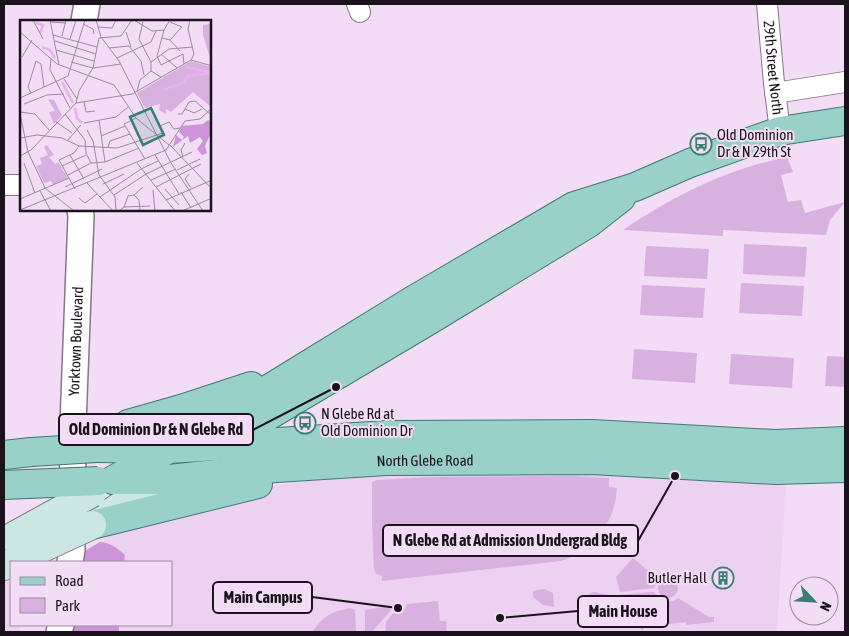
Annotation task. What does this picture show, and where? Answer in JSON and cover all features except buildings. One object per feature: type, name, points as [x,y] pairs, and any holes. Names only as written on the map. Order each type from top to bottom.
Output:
[{"type":"main road","points":[[11,550],[101,485],[169,450],[415,299],[574,206],[635,187],[690,163],[780,131],[845,121]]},
{"type":"main road","points":[[92,525],[215,446],[421,326],[589,223],[635,187]]},
{"type":"main road","points":[[96,448],[128,424],[181,410],[248,386],[275,385]]},
{"type":"main road","name":"North Glebe Road","points":[[4,455],[96,448],[169,450],[386,435],[592,434],[775,444],[845,441]]},
{"type":"main road","name":"North Glebe Road","points":[[16,484],[101,485],[307,466],[386,461],[591,460],[775,470],[845,468]]},
{"type":"main road","points":[[11,550],[92,525],[271,480],[307,466]]},
{"type":"street","points":[[84,20],[87,4]]},
{"type":"street","name":"29th Street North","points":[[767,4],[780,131]]},
{"type":"street","points":[[775,92],[845,82]]},
{"type":"street","points":[[4,185],[20,185]]},
{"type":"street","name":"Yorktown Boulevard","points":[[54,561],[69,211]]},
{"type":"street","name":"Yorktown Boulevard","points":[[70,561],[72,550],[73,424],[80,211]]},
{"type":"shaded area","points":[[539,471],[786,481],[777,632],[71,632],[72,626],[172,626],[172,561],[81,561],[83,552],[133,522],[251,489],[327,478],[397,473]]},
{"type":"shaded area","points":[[100,542],[111,545],[122,552],[125,555],[124,561],[82,561],[83,552]]},
{"type":"shaded area","points":[[10,577],[10,626],[21,626],[19,632],[4,632],[4,580]]},
{"type":"shaded area","points":[[75,626],[119,626],[119,632],[73,632]]},
{"type":"green space","points":[[787,157],[793,172],[781,175],[788,202],[801,200],[805,213],[845,202],[830,220],[826,235],[723,230],[723,236],[623,230],[662,205],[701,185],[742,169]]},
{"type":"green space","points":[[744,244],[807,247],[805,277],[743,274]]},
{"type":"green space","points":[[646,246],[709,249],[707,279],[644,276]]},
{"type":"green space","points":[[741,283],[804,286],[802,316],[739,313]]},
{"type":"green space","points":[[642,285],[705,288],[703,318],[640,315]]},
{"type":"green space","points":[[634,349],[697,353],[695,383],[632,379]]},
{"type":"green space","points":[[731,354],[794,358],[792,388],[729,384]]},
{"type":"green space","points":[[827,356],[845,357],[845,387],[825,386]]},
{"type":"green space","points":[[571,476],[609,478],[609,487],[617,488],[612,512],[601,534],[573,556],[561,561],[382,581],[382,576],[376,574],[374,569],[372,482],[377,480],[428,477]]},
{"type":"green space","points":[[633,558],[658,579],[654,588],[620,592],[616,577]]},
{"type":"green space","points":[[668,578],[675,581],[678,588],[675,595],[668,598],[661,595],[658,588],[661,581]]},
{"type":"green space","points":[[544,589],[553,593],[554,607],[543,605],[533,597],[533,591]]},
{"type":"green space","points":[[594,592],[614,596],[616,620],[609,627],[603,628],[601,625],[589,625],[587,595]]},
{"type":"green space","points":[[654,592],[659,598],[668,602],[678,598],[709,617],[714,617],[714,622],[686,625],[686,622],[644,627],[641,630],[639,624],[633,625],[629,622],[628,617],[623,617],[617,595]]},
{"type":"green space","points":[[438,601],[440,621],[446,621],[447,632],[385,632],[386,622],[393,613],[402,613],[407,604]]},
{"type":"green space","points":[[389,606],[391,610],[372,632],[365,632],[365,610]]},
{"type":"green space","points":[[350,608],[355,610],[356,632],[312,632],[328,616],[337,611]]},
{"type":"place","name":"Old Dominion Dr & N 29th St","points":[[701,144]]},
{"type":"place","name":"Old Dominion Dr & N Glebe Rd","points":[[336,387]]},
{"type":"place","name":"N Glebe Rd at Old Dominion Dr","points":[[305,423]]},
{"type":"place","name":"N Glebe Rd at Admission Undergrad Bldg","points":[[675,476]]},
{"type":"place","name":"Butler Hall","points":[[723,578]]},
{"type":"place","name":"Main Campus","points":[[398,608]]},
{"type":"place","name":"Main House","points":[[500,618]]}]
